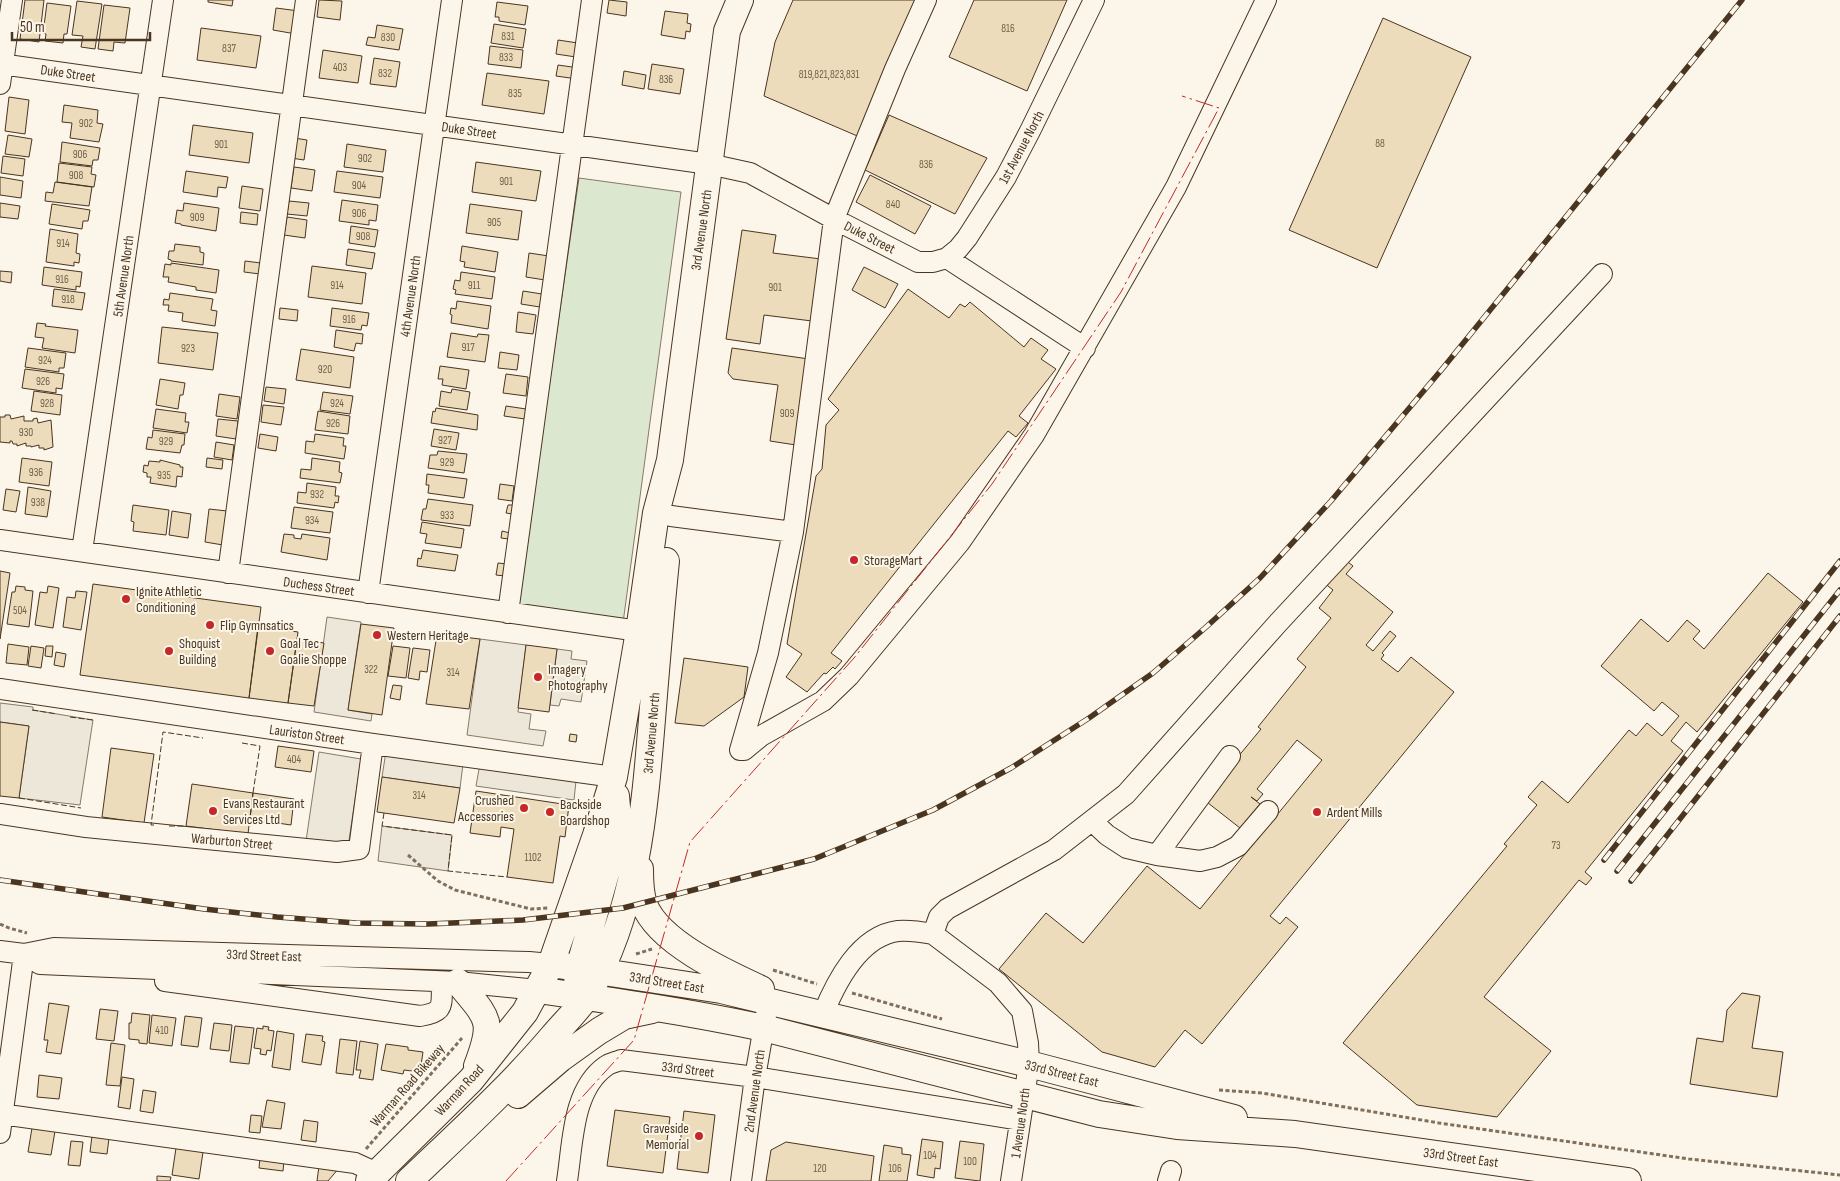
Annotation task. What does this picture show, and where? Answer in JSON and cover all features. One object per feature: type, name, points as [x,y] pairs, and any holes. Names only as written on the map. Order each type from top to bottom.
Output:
[{"type":"main road","points":[[727,31],[740,0]]},
{"type":"main road","name":"3rd Avenue North","points":[[538,990],[551,964],[614,777],[639,631],[656,513],[670,460],[727,31]]},
{"type":"main road","name":"3rd Avenue North","points":[[586,997],[589,970],[617,932],[638,841],[646,791],[658,642],[671,516],[670,460]]},
{"type":"main road","points":[[589,970],[616,838],[618,819],[614,777]]},
{"type":"main road","points":[[646,791],[640,887],[643,904],[654,923],[669,937],[709,963],[815,1012]]},
{"type":"main road","name":"33rd Street East","points":[[551,964],[721,990],[1029,1064],[1295,1134],[1536,1174],[1628,1181]]},
{"type":"main road","points":[[450,982],[485,1015],[487,1024],[486,1041],[471,1080]]},
{"type":"main road","name":"33rd Street East","points":[[538,990],[660,1008],[764,1028],[1022,1108],[1099,1114],[1177,1126],[1295,1134]]},
{"type":"main road","name":"Warman Road","points":[[367,1172],[471,1080],[512,1030],[538,990]]},
{"type":"main road","points":[[409,1181],[543,1048],[586,997]]},
{"type":"main road","points":[[458,1133],[524,1091],[560,1059],[599,1031],[624,1016],[660,1008]]},
{"type":"street","points":[[0,84],[1,64],[12,0]]},
{"type":"street","name":"5th Avenue North","points":[[82,551],[163,0]]},
{"type":"street","points":[[228,573],[306,0]]},
{"type":"street","name":"4th Avenue North","points":[[368,593],[452,0]]},
{"type":"street","points":[[508,613],[592,0]]},
{"type":"street","name":"3rd Avenue North","points":[[727,31],[731,0]]},
{"type":"street","points":[[926,0],[834,219],[793,532],[768,653],[740,750],[744,750],[761,736],[823,701],[849,676],[960,542],[1034,435],[1176,187],[1266,0]]},
{"type":"street","name":"1st Avenue North","points":[[947,258],[967,238],[1006,177],[1094,0]]},
{"type":"street","name":"Duke Street","points":[[1,64],[709,164],[750,173],[918,262],[933,262],[947,258]]},
{"type":"street","points":[[947,258],[1084,348]]},
{"type":"street","points":[[815,1012],[863,949],[877,939],[897,931],[933,934],[942,912],[1054,850],[1126,794],[1285,616],[1602,274]]},
{"type":"street","points":[[671,516],[793,532]]},
{"type":"street","name":"Duchess Street","points":[[0,540],[639,631]]},
{"type":"street","name":"Lauriston Street","points":[[0,689],[373,744],[614,777]]},
{"type":"street","name":"Warburton Street","points":[[0,814],[86,827],[337,852],[360,849],[373,744]]},
{"type":"street","points":[[1157,856],[1230,756]]},
{"type":"street","points":[[1092,821],[1107,835],[1128,848],[1157,856],[1200,861],[1217,857],[1238,846],[1268,811]]},
{"type":"street","name":"1 Avenue North","points":[[933,934],[998,983],[1018,1004],[1022,1011],[1027,1035],[1029,1064],[1012,1181]]},
{"type":"street","name":"33rd Street East","points":[[32,959],[54,948],[551,964]]},
{"type":"street","name":"33rd Street East","points":[[0,951],[32,959],[420,1016],[434,1014],[439,1009],[450,982]]},
{"type":"street","points":[[32,959],[1,1120],[367,1172]]},
{"type":"street","name":"33rd Street East","points":[[32,959],[450,982],[538,990]]},
{"type":"street","name":"2nd Avenue North","points":[[741,1181],[755,1077],[769,1001]]},
{"type":"street","name":"33rd Street","points":[[568,1181],[578,1110],[583,1092],[606,1065],[621,1060],[755,1077]]},
{"type":"street","name":"33rd Street East","points":[[755,1077],[1022,1108]]},
{"type":"path","points":[[408,855],[438,881],[455,890],[531,909],[548,908]]},
{"type":"path","points":[[634,956],[652,948]]},
{"type":"path","points":[[769,969],[948,1020]]},
{"type":"path","name":"Warman Road Bikeway","points":[[367,1172],[460,1040],[485,1015]]},
{"type":"path","points":[[1216,1089],[1262,1094],[1439,1123],[1689,1159],[1840,1175]]},
{"type":"green space","points":[[579,178],[681,192],[623,623],[517,608]]},
{"type":"shaded area","points":[[327,617],[361,622],[348,710],[372,714],[371,721],[314,712]]},
{"type":"shaded area","points":[[480,639],[526,645],[518,712],[531,714],[529,729],[546,731],[543,746],[467,735]]},
{"type":"shaded area","points":[[557,649],[572,651],[571,659],[587,661],[581,702],[561,699],[559,706],[550,705]]},
{"type":"shaded area","points":[[0,703],[33,707],[33,710],[93,720],[80,805],[19,798],[29,726],[0,722]]},
{"type":"shaded area","points":[[387,745],[464,756],[460,788],[382,777]]},
{"type":"shaded area","points":[[319,752],[361,759],[348,847],[306,841]]},
{"type":"shaded area","points":[[481,758],[576,781],[574,800],[476,786]]},
{"type":"shaded area","points":[[382,826],[452,835],[448,871],[378,861]]},
{"type":"building","points":[[25,0],[44,0],[39,42],[20,39]]},
{"type":"building","points":[[208,0],[233,0],[232,6],[208,2]]},
{"type":"building","points":[[319,0],[342,1],[340,20],[317,17]]},
{"type":"building","points":[[609,0],[627,2],[626,16],[607,13]]},
{"type":"building","points":[[793,0],[921,0],[862,138],[764,96],[775,42]]},
{"type":"building","points":[[974,0],[1067,0],[1027,91],[949,57]]},
{"type":"building","points":[[77,1],[102,4],[95,49],[81,47],[83,36],[72,35]]},
{"type":"building","points":[[497,2],[528,6],[525,25],[499,21],[499,17],[495,17]]},
{"type":"building","points":[[47,3],[71,6],[67,34],[64,34],[63,43],[45,41],[46,34],[43,33]]},
{"type":"building","points":[[104,5],[130,8],[125,43],[114,42],[113,51],[98,49]]},
{"type":"building","points":[[276,8],[299,11],[296,34],[273,30]]},
{"type":"building","points":[[665,11],[688,14],[687,23],[691,24],[690,32],[686,31],[685,39],[661,35]]},
{"type":"building","points":[[1383,18],[1471,57],[1377,268],[1289,230]]},
{"type":"building","points":[[494,24],[526,29],[523,48],[491,43]]},
{"type":"building","points":[[377,25],[403,29],[399,50],[366,45],[368,37],[375,38]]},
{"type":"building","points":[[201,28],[261,36],[256,68],[197,60]]},
{"type":"building","points":[[558,40],[578,43],[576,57],[556,54]]},
{"type":"building","points":[[490,46],[523,50],[521,68],[488,64]]},
{"type":"building","points":[[323,50],[362,56],[358,83],[319,78]]},
{"type":"building","points":[[374,58],[400,62],[396,87],[370,84]]},
{"type":"building","points":[[652,64],[684,69],[680,94],[648,89]]},
{"type":"building","points":[[558,65],[579,68],[577,79],[556,76]]},
{"type":"building","points":[[624,71],[646,75],[644,89],[622,85]]},
{"type":"building","points":[[487,73],[549,81],[544,114],[482,105]]},
{"type":"building","points":[[9,97],[29,100],[25,134],[5,131]]},
{"type":"building","points":[[64,105],[98,110],[97,123],[103,124],[99,142],[70,138],[72,123],[62,122]]},
{"type":"building","points":[[889,115],[987,158],[955,214],[865,170]]},
{"type":"building","points":[[193,125],[253,133],[249,163],[189,155]]},
{"type":"building","points":[[8,135],[32,139],[29,157],[5,154]]},
{"type":"building","points":[[294,138],[307,140],[304,160],[291,158]]},
{"type":"building","points":[[62,142],[100,148],[98,160],[93,160],[92,166],[60,162]]},
{"type":"building","points":[[347,144],[386,150],[383,172],[344,167]]},
{"type":"building","points":[[3,156],[25,159],[23,176],[1,173]]},
{"type":"building","points":[[476,162],[541,171],[536,201],[472,192]]},
{"type":"building","points":[[59,163],[92,167],[91,174],[96,175],[94,187],[57,182]]},
{"type":"building","points":[[294,167],[315,170],[312,191],[291,188]]},
{"type":"building","points":[[186,171],[228,177],[226,188],[218,187],[217,197],[183,192]]},
{"type":"building","points":[[337,171],[383,177],[380,198],[334,192]]},
{"type":"building","points":[[870,175],[931,206],[915,234],[856,202]]},
{"type":"building","points":[[0,177],[23,181],[21,198],[0,195]]},
{"type":"building","points":[[55,182],[92,187],[89,206],[45,201],[46,192],[53,193]]},
{"type":"building","points":[[242,186],[263,189],[260,211],[239,208]]},
{"type":"building","points":[[342,200],[378,205],[376,221],[369,220],[369,225],[339,221]]},
{"type":"building","points":[[289,201],[309,203],[307,216],[287,214]]},
{"type":"building","points":[[0,203],[20,206],[18,219],[0,217]]},
{"type":"building","points":[[184,203],[219,208],[216,231],[175,223],[177,210],[183,211]]},
{"type":"building","points":[[52,204],[90,210],[88,221],[83,221],[82,229],[49,224]]},
{"type":"building","points":[[470,204],[522,211],[518,240],[466,233]]},
{"type":"building","points":[[241,212],[258,214],[257,225],[240,223]]},
{"type":"building","points":[[287,217],[307,220],[305,238],[284,235]]},
{"type":"building","points":[[351,226],[378,230],[375,247],[349,243]]},
{"type":"building","points":[[50,229],[78,234],[76,253],[80,254],[79,263],[74,262],[74,266],[46,262]]},
{"type":"building","points":[[742,230],[776,235],[773,253],[821,259],[812,321],[764,315],[760,344],[726,339]]},
{"type":"building","points":[[175,244],[200,247],[200,252],[204,253],[203,265],[168,259],[169,251],[174,251]]},
{"type":"building","points":[[462,246],[498,252],[495,272],[464,267],[465,262],[460,261]]},
{"type":"building","points":[[348,249],[375,253],[372,269],[346,265]]},
{"type":"building","points":[[529,253],[549,256],[545,280],[526,277]]},
{"type":"building","points":[[245,261],[261,263],[260,274],[244,272]]},
{"type":"building","points":[[171,263],[219,270],[216,293],[196,290],[196,287],[168,282],[169,277],[163,277],[165,264],[171,265]]},
{"type":"building","points":[[312,266],[366,273],[362,304],[308,297]]},
{"type":"building","points":[[44,267],[82,272],[80,287],[76,286],[76,290],[42,285]]},
{"type":"building","points":[[864,267],[898,284],[885,308],[852,290]]},
{"type":"building","points":[[0,271],[12,272],[11,283],[0,281]]},
{"type":"building","points":[[461,272],[495,277],[492,299],[455,294],[456,290],[453,289],[455,280],[460,281]]},
{"type":"building","points":[[54,289],[85,293],[82,310],[52,306]]},
{"type":"building","name":"StorageMart","points":[[908,289],[949,318],[960,304],[965,307],[970,302],[1024,347],[1031,338],[1048,350],[1041,359],[1056,369],[1019,416],[1028,423],[1016,437],[1008,431],[831,653],[842,661],[835,669],[833,667],[826,674],[824,673],[807,692],[786,677],[802,654],[787,644],[816,476],[822,469],[826,425],[839,410],[828,399]]},
{"type":"building","points":[[523,291],[542,294],[540,307],[521,304]]},
{"type":"building","points":[[170,293],[213,299],[211,310],[217,311],[215,326],[182,321],[183,313],[168,311],[169,305],[163,305],[164,299],[169,300]]},
{"type":"building","points":[[457,301],[491,306],[488,329],[451,323],[451,308],[456,309]]},
{"type":"building","points":[[280,308],[298,310],[297,321],[279,319]]},
{"type":"building","points":[[332,308],[369,313],[367,326],[362,325],[361,330],[330,326]]},
{"type":"building","points":[[518,312],[536,315],[533,334],[516,332]]},
{"type":"building","points":[[37,323],[46,324],[45,326],[78,330],[75,353],[42,348],[44,338],[35,337]]},
{"type":"building","points":[[162,327],[218,333],[213,370],[158,363]]},
{"type":"building","points":[[336,330],[363,334],[362,344],[356,343],[354,351],[334,347]]},
{"type":"building","points":[[451,333],[477,337],[478,334],[489,335],[485,362],[447,357]]},
{"type":"building","points":[[28,348],[66,353],[64,368],[59,368],[59,372],[25,367]]},
{"type":"building","points":[[732,348],[809,359],[796,445],[770,441],[778,385],[733,379],[728,373]]},
{"type":"building","points":[[301,349],[354,357],[350,388],[296,380]]},
{"type":"building","points":[[500,352],[519,355],[517,370],[498,368]]},
{"type":"building","points":[[440,366],[469,370],[466,389],[442,385],[443,379],[438,379]]},
{"type":"building","points":[[25,369],[64,374],[62,389],[56,388],[56,393],[22,388]]},
{"type":"building","points":[[506,374],[528,377],[526,396],[503,393]]},
{"type":"building","points":[[160,379],[185,383],[183,395],[180,395],[178,409],[156,405]]},
{"type":"building","points":[[266,387],[286,389],[284,404],[264,401]]},
{"type":"building","points":[[452,389],[470,392],[467,410],[439,406],[441,391],[451,393]]},
{"type":"building","points":[[34,391],[62,395],[60,415],[31,411]]},
{"type":"building","points":[[323,392],[353,396],[350,414],[320,410]]},
{"type":"building","points":[[219,394],[240,397],[237,419],[216,416]]},
{"type":"building","points":[[263,405],[284,407],[281,425],[261,422]]},
{"type":"building","points":[[506,406],[526,409],[525,419],[504,416]]},
{"type":"building","points":[[436,408],[478,415],[477,430],[431,423],[433,411],[435,412]]},
{"type":"building","points":[[156,409],[186,413],[185,422],[189,422],[187,433],[153,428]]},
{"type":"building","points":[[318,411],[350,416],[348,434],[315,430]]},
{"type":"building","points":[[5,415],[10,415],[11,419],[24,416],[24,421],[33,421],[33,419],[37,418],[38,423],[51,420],[53,447],[44,450],[44,448],[39,448],[39,445],[31,447],[26,446],[26,443],[17,446],[12,441],[10,443],[0,442],[0,417],[5,417]]},
{"type":"building","points":[[218,419],[238,421],[236,439],[216,436]]},
{"type":"building","points":[[434,429],[459,433],[456,450],[431,446]]},
{"type":"building","points":[[153,430],[185,434],[184,445],[182,445],[180,453],[146,449],[148,437],[152,438]]},
{"type":"building","points":[[260,434],[278,437],[276,451],[258,448]]},
{"type":"building","points":[[315,434],[344,438],[343,446],[346,446],[344,459],[305,453],[306,441],[314,442]]},
{"type":"building","points":[[216,442],[234,445],[232,460],[214,457]]},
{"type":"building","points":[[438,451],[467,454],[464,473],[428,468],[430,455],[437,455]]},
{"type":"building","points":[[22,458],[52,462],[49,486],[19,482]]},
{"type":"building","points":[[207,458],[223,460],[222,469],[206,467]]},
{"type":"building","points":[[312,458],[340,462],[339,472],[342,473],[340,483],[300,478],[301,469],[311,470]]},
{"type":"building","points":[[160,460],[183,467],[182,477],[177,476],[176,487],[150,483],[151,477],[147,477],[147,473],[143,472],[144,465],[148,466],[149,461],[160,462]]},
{"type":"building","points":[[427,474],[467,479],[464,498],[428,493],[429,485],[426,485]]},
{"type":"building","points":[[307,483],[336,487],[335,496],[339,496],[338,503],[335,502],[334,508],[297,503],[298,492],[306,493]]},
{"type":"building","points":[[500,484],[514,486],[512,501],[498,499]]},
{"type":"building","points":[[28,487],[51,491],[47,517],[25,514]]},
{"type":"building","points":[[6,489],[20,491],[16,512],[3,510]]},
{"type":"building","points":[[428,499],[473,505],[470,526],[421,520],[423,509],[426,509]]},
{"type":"building","points":[[133,505],[169,510],[166,535],[133,531],[134,522],[131,521]]},
{"type":"building","points":[[508,505],[513,505],[512,514],[506,513]]},
{"type":"building","points":[[294,507],[333,512],[330,533],[291,528]]},
{"type":"building","points":[[209,509],[227,511],[223,545],[205,542]]},
{"type":"building","points":[[172,511],[191,514],[188,538],[169,535]]},
{"type":"building","points":[[422,522],[464,529],[461,548],[425,543],[427,534],[420,533]]},
{"type":"building","points":[[502,531],[510,533],[509,539],[501,538]]},
{"type":"building","points":[[284,534],[294,535],[294,538],[301,539],[302,534],[330,538],[327,560],[281,552]]},
{"type":"building","points":[[423,550],[458,555],[455,571],[417,566],[418,558],[421,559]]},
{"type":"building","name":"Ardent Mills","points":[[1343,558],[1353,566],[1346,574],[1393,612],[1366,645],[1373,651],[1390,631],[1396,636],[1382,653],[1384,655],[1381,659],[1398,672],[1411,657],[1454,692],[1270,916],[1280,924],[1286,917],[1298,927],[1202,1044],[1185,1030],[1155,1067],[1102,1052],[999,969],[1046,913],[1083,943],[1147,866],[1200,909],[1322,760],[1297,740],[1257,789],[1263,794],[1257,801],[1251,797],[1260,804],[1240,828],[1203,799],[1261,729],[1258,727],[1306,667],[1297,659],[1331,618],[1319,608],[1333,590],[1323,582]]},
{"type":"building","points":[[498,563],[507,564],[505,576],[496,575]]},
{"type":"building","points":[[0,571],[10,573],[0,639]]},
{"type":"building","points":[[1768,573],[1803,602],[1697,732],[1686,722],[1671,741],[1683,751],[1585,872],[1592,878],[1586,885],[1579,880],[1484,997],[1551,1051],[1497,1117],[1417,1105],[1343,1043],[1507,846],[1504,844],[1537,805],[1528,797],[1542,781],[1568,803],[1629,730],[1636,736],[1647,723],[1662,736],[1679,716],[1662,702],[1654,711],[1601,666],[1641,619],[1668,642],[1687,620],[1700,631],[1693,639],[1704,649]]},
{"type":"building","name":"Shoquist Building","points":[[93,584],[261,607],[249,698],[80,675]]},
{"type":"building","points":[[16,586],[25,587],[25,590],[33,591],[29,627],[7,624],[12,592],[15,592]]},
{"type":"building","points":[[48,586],[59,588],[53,628],[35,625],[40,592],[47,593]]},
{"type":"building","points":[[76,591],[87,592],[81,630],[63,627],[67,597],[75,598]]},
{"type":"building","points":[[361,624],[394,628],[382,715],[348,710]]},
{"type":"building","points":[[258,626],[298,632],[288,703],[249,698]]},
{"type":"building","points":[[437,634],[480,639],[469,709],[426,704]]},
{"type":"building","points":[[297,639],[324,643],[314,706],[288,703]]},
{"type":"building","points":[[8,644],[29,647],[27,665],[6,663]]},
{"type":"building","name":"Imagery Photography","points":[[526,645],[557,649],[549,712],[518,708]]},
{"type":"building","points":[[31,646],[44,648],[41,668],[28,666]]},
{"type":"building","points":[[46,646],[53,646],[52,657],[45,656]]},
{"type":"building","points":[[393,646],[410,648],[406,678],[388,676]]},
{"type":"building","points":[[413,648],[430,650],[427,672],[420,671],[419,680],[408,678]]},
{"type":"building","points":[[56,652],[66,654],[64,667],[54,665]]},
{"type":"building","points":[[684,658],[748,667],[744,697],[704,726],[675,723]]},
{"type":"building","points":[[393,685],[402,686],[400,700],[390,698]]},
{"type":"building","points":[[0,722],[29,726],[19,798],[0,796]]},
{"type":"building","points":[[570,734],[577,735],[576,742],[569,741]]},
{"type":"building","points":[[278,746],[314,751],[311,772],[275,767]]},
{"type":"building","points":[[111,748],[154,754],[144,823],[102,817]]},
{"type":"building","points":[[382,777],[460,788],[454,823],[377,812]]},
{"type":"building","points":[[192,784],[253,793],[248,834],[186,826]]},
{"type":"building","points":[[476,791],[569,805],[565,837],[560,836],[553,883],[507,877],[514,829],[501,827],[500,837],[470,833]]},
{"type":"building","points":[[253,793],[294,799],[291,825],[250,819]]},
{"type":"building","points":[[1742,993],[1760,996],[1752,1048],[1783,1052],[1777,1097],[1690,1084],[1697,1038],[1723,1042],[1727,1010]]},
{"type":"building","points":[[49,1003],[69,1006],[61,1054],[46,1052],[48,1040],[44,1040]]},
{"type":"building","points":[[100,1009],[118,1011],[114,1041],[96,1039]]},
{"type":"building","points":[[132,1013],[150,1015],[147,1044],[139,1043],[139,1040],[129,1039],[129,1023],[131,1023]]},
{"type":"building","points":[[152,1015],[176,1018],[172,1046],[149,1043]]},
{"type":"building","points":[[185,1016],[202,1018],[198,1047],[181,1045]]},
{"type":"building","points":[[214,1023],[232,1025],[229,1051],[210,1049]]},
{"type":"building","points":[[235,1026],[254,1028],[249,1064],[230,1062]]},
{"type":"building","points":[[263,1026],[269,1027],[268,1030],[274,1031],[271,1051],[267,1050],[266,1055],[260,1054],[261,1049],[254,1048],[257,1028],[263,1029]]},
{"type":"building","points":[[277,1031],[294,1034],[290,1070],[272,1067]]},
{"type":"building","points":[[306,1034],[323,1036],[322,1041],[325,1042],[321,1065],[302,1062]]},
{"type":"building","points":[[340,1039],[357,1041],[353,1075],[336,1073]]},
{"type":"building","points":[[360,1041],[378,1044],[373,1080],[359,1078],[361,1070],[356,1070]]},
{"type":"building","points":[[111,1043],[125,1045],[120,1086],[106,1085]]},
{"type":"building","points":[[386,1044],[408,1047],[408,1050],[423,1052],[420,1072],[404,1070],[403,1074],[381,1070]]},
{"type":"building","points":[[39,1075],[62,1078],[59,1099],[37,1097]]},
{"type":"building","points":[[122,1077],[134,1079],[130,1109],[118,1107]]},
{"type":"building","points":[[143,1090],[156,1092],[153,1113],[140,1111]]},
{"type":"building","points":[[267,1100],[285,1103],[281,1129],[262,1127]]},
{"type":"building","points":[[615,1110],[670,1117],[663,1173],[607,1166]]},
{"type":"building","points":[[684,1111],[715,1115],[708,1173],[677,1169]]},
{"type":"building","points":[[251,1115],[262,1116],[260,1133],[249,1132]]},
{"type":"building","points":[[304,1120],[318,1122],[316,1142],[301,1140]]},
{"type":"building","points":[[32,1128],[55,1131],[51,1155],[28,1152]]},
{"type":"building","points":[[92,1136],[109,1138],[107,1154],[90,1152]]},
{"type":"building","points":[[922,1139],[943,1142],[940,1169],[935,1168],[934,1178],[917,1175]]},
{"type":"building","points":[[71,1141],[83,1142],[80,1166],[68,1165]]},
{"type":"building","points":[[960,1141],[984,1144],[980,1181],[955,1178]]},
{"type":"building","points":[[786,1142],[874,1156],[871,1181],[766,1181],[771,1150]]},
{"type":"building","points":[[884,1145],[902,1148],[902,1154],[911,1155],[907,1181],[879,1181]]},
{"type":"building","points":[[176,1148],[203,1152],[199,1179],[172,1175]]},
{"type":"building","points":[[260,1158],[284,1161],[283,1171],[259,1168]]},
{"type":"building","points":[[319,1166],[339,1168],[328,1181],[317,1181]]},
{"type":"building","points":[[157,1176],[171,1177],[170,1181],[157,1181]]},
{"type":"railway","points":[[0,880],[204,909],[277,917],[356,923],[428,924],[523,920],[623,908],[814,859],[933,810],[1011,768],[1089,718],[1153,673],[1260,578],[1331,501],[1443,368],[1742,0]]},
{"type":"railway","points":[[1604,860],[1840,561]]},
{"type":"railway","points":[[1617,871],[1840,590]]},
{"type":"railway","points":[[1631,881],[1840,616]]},
{"type":"fence","points":[[32,710],[57,714]]},
{"type":"fence","points":[[70,717],[93,720]]},
{"type":"fence","points":[[154,825],[151,825],[163,732],[203,738]]},
{"type":"fence","points":[[242,743],[260,746],[253,793]]},
{"type":"fence","points":[[19,798],[81,808]]},
{"type":"fence","points":[[384,813],[382,826],[452,835],[448,871],[507,877]]},
{"type":"fence","points":[[169,826],[186,826]]},
{"type":"power","points":[[506,1181],[634,1040],[690,842],[854,658],[992,484],[1121,292],[1219,108],[1182,96]]},
{"type":"place","name":"StorageMart","points":[[854,560]]},
{"type":"place","name":"Ignite Athletic Conditioning","points":[[126,599]]},
{"type":"place","name":"Flip Gymnsatics","points":[[210,625]]},
{"type":"place","name":"Western Heritage","points":[[377,635]]},
{"type":"place","name":"Shoquist Building","points":[[169,651]]},
{"type":"place","name":"Goal Tec Goalie Shoppe","points":[[270,651]]},
{"type":"place","name":"Imagery Photography","points":[[538,677]]},
{"type":"place","name":"Crushed Accessories","points":[[524,808]]},
{"type":"place","name":"Evans Restaurant Services Ltd","points":[[213,811]]},
{"type":"place","name":"Backside Boardshop","points":[[550,812]]},
{"type":"place","name":"Ardent Mills","points":[[1317,812]]},
{"type":"place","name":"Graveside Memorial","points":[[699,1136]]}]
